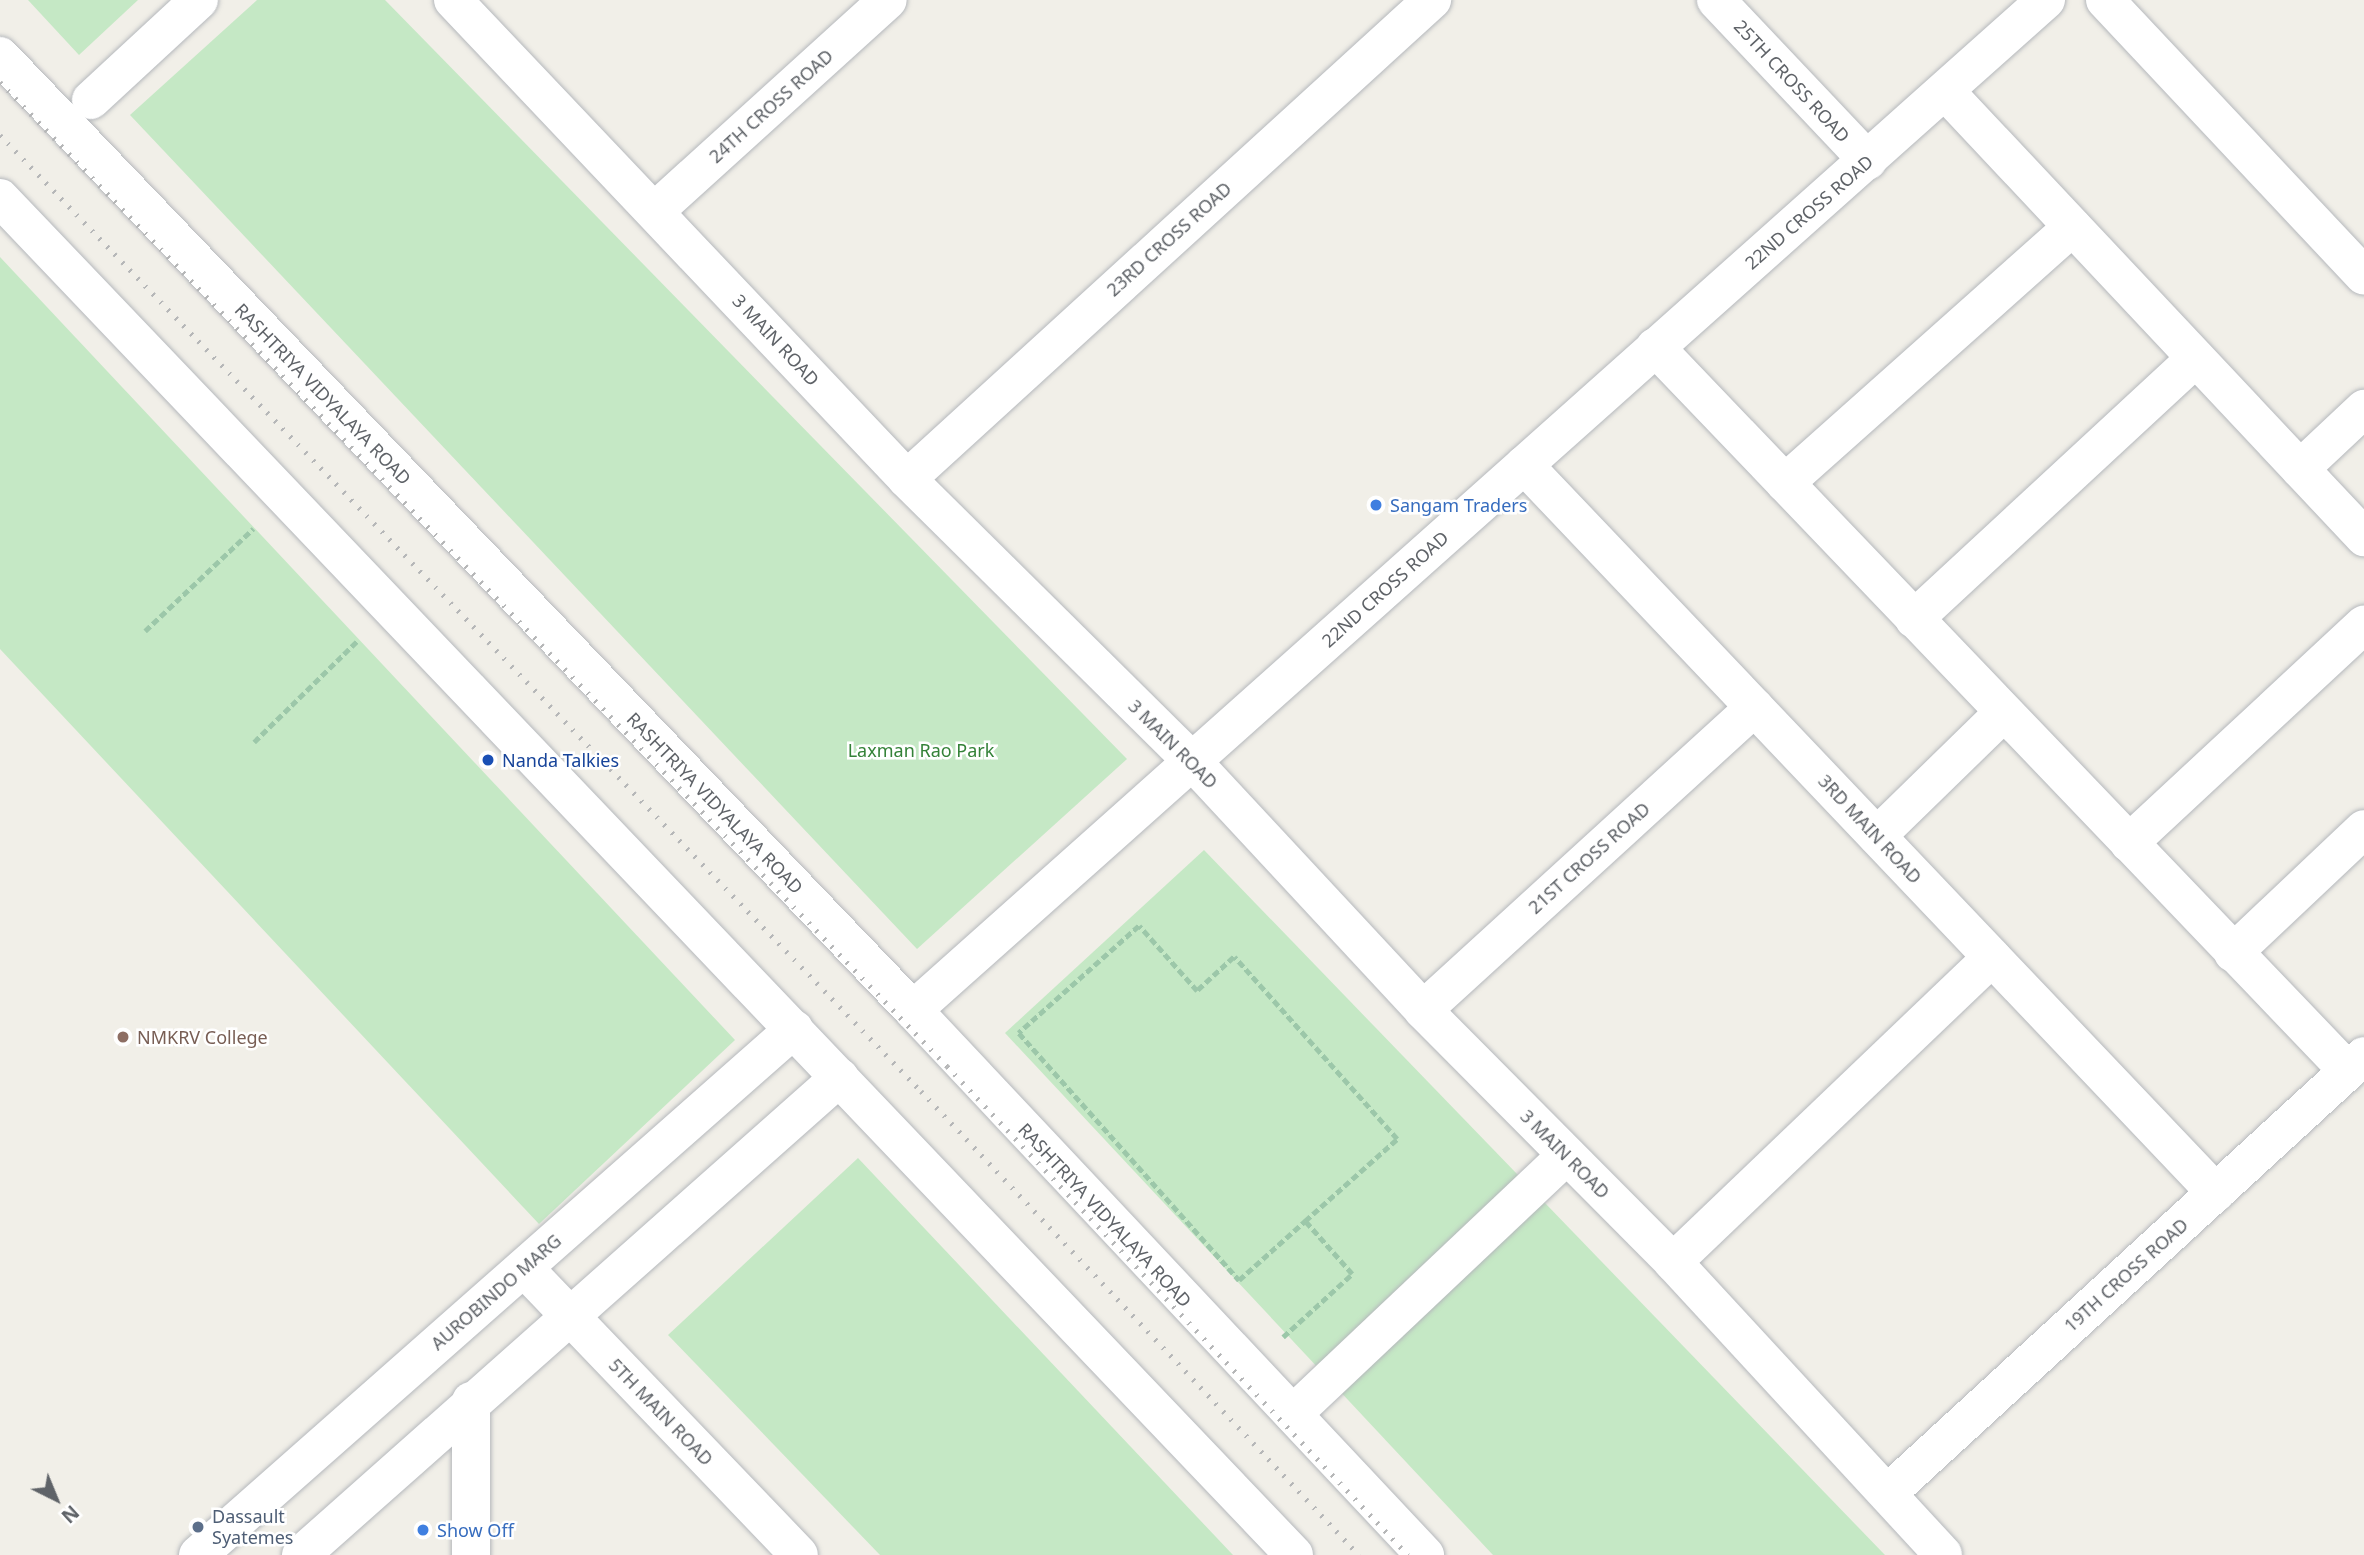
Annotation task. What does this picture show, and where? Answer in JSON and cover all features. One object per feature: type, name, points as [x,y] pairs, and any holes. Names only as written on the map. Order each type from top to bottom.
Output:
[{"type":"street","points":[[91,100],[199,0]]},
{"type":"street","name":"3 MAIN ROAD","points":[[453,0],[907,479],[1192,761],[1423,1010],[1673,1262],[1888,1493],[1942,1555]]},
{"type":"street","name":"24TH CROSS ROAD","points":[[655,211],[888,0]]},
{"type":"street","name":"23RD CROSS ROAD","points":[[907,479],[1432,0]]},
{"type":"street","name":"25TH CROSS ROAD","points":[[1716,0],[1868,161]]},
{"type":"street","name":"22ND CROSS ROAD","points":[[913,1010],[1654,347],[1946,92],[2046,0]]},
{"type":"street","points":[[2105,0],[2364,276]]},
{"type":"street","name":"RASHTRIYA VIDYALAYA ROAD","points":[[0,56],[913,1010],[1425,1555]]},
{"type":"street","points":[[1946,92],[2364,537]]},
{"type":"street","points":[[0,198],[1294,1555]]},
{"type":"street","points":[[1785,483],[2072,227]]},
{"type":"street","points":[[1654,347],[2234,953],[2356,1064]]},
{"type":"street","points":[[1914,619],[2196,358]]},
{"type":"street","points":[[2300,469],[2364,409]]},
{"type":"street","name":"3RD MAIN ROAD","points":[[1524,465],[2216,1193]]},
{"type":"street","points":[[2129,844],[2364,625]]},
{"type":"street","name":"21ST CROSS ROAD","points":[[1423,1010],[1755,707]]},
{"type":"street","points":[[1877,836],[2004,712]]},
{"type":"street","points":[[2234,953],[2364,829]]},
{"type":"street","points":[[1673,1262],[1992,957]]},
{"type":"street","name":"AUROBINDO MARG","points":[[198,1555],[794,1029]]},
{"type":"street","name":"19TH CROSS ROAD","points":[[1888,1493],[2356,1064]]},
{"type":"street","points":[[301,1555],[471,1401],[571,1318],[840,1077]]},
{"type":"street","points":[[1293,1414],[1566,1156]]},
{"type":"street","name":"5TH MAIN ROAD","points":[[524,1268],[799,1555]]},
{"type":"street","points":[[471,1401],[471,1555]]},
{"type":"path","points":[[145,631],[286,497]]},
{"type":"path","points":[[254,742],[391,607]]},
{"type":"path","points":[[1139,926],[1197,991],[1234,957],[1397,1139],[1305,1221],[1240,1280],[1019,1033],[1139,926]]},
{"type":"path","points":[[1248,1367],[1352,1274],[1305,1221]]},
{"type":"green space","points":[[28,0],[138,0],[79,55]]},
{"type":"green space","name":"Laxman Rao Park","points":[[257,0],[385,0],[1127,759],[917,949],[130,115]]},
{"type":"green space","points":[[0,257],[735,1040],[539,1224],[0,649]]},
{"type":"green space","points":[[1204,850],[1885,1555],[1493,1555],[1005,1033]]},
{"type":"green space","points":[[858,1158],[1233,1555],[880,1555],[668,1335]]},
{"type":"railway","points":[[0,82],[947,1066],[1408,1555]]},
{"type":"railway","points":[[0,135],[921,1091],[1359,1555]]},
{"type":"place","name":"Sangam Traders","points":[[1376,505]]},
{"type":"place","name":"Nanda Talkies","points":[[488,760]]},
{"type":"place","name":"NMKRV College","points":[[123,1037]]},
{"type":"place","name":"Dassault Syatemes","points":[[198,1527]]},
{"type":"place","name":"Show Off","points":[[423,1530]]}]
